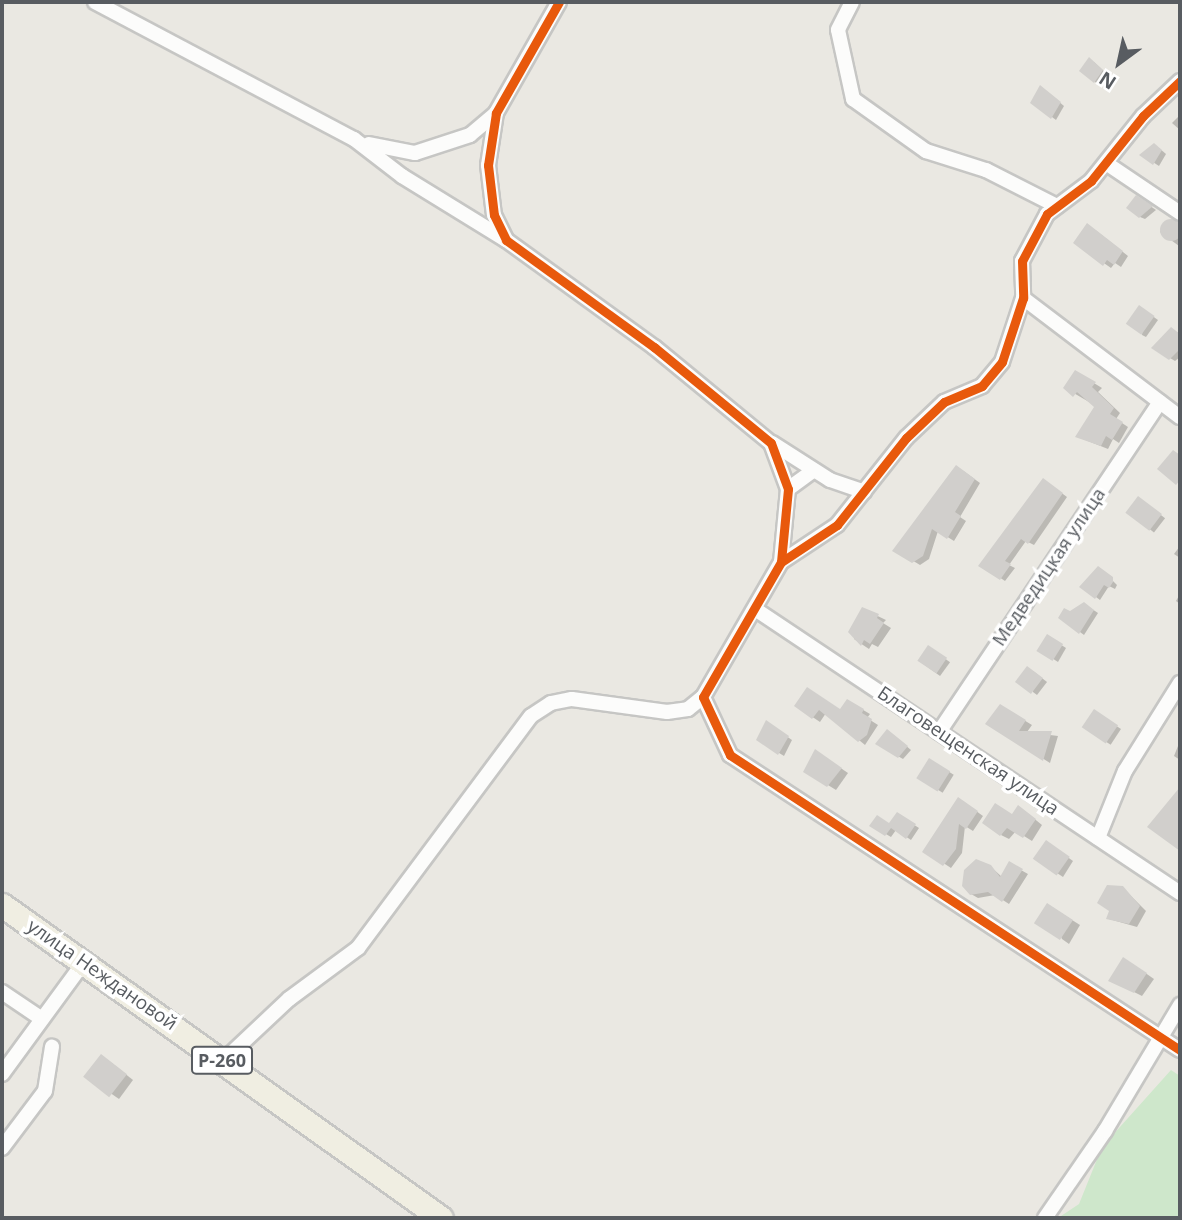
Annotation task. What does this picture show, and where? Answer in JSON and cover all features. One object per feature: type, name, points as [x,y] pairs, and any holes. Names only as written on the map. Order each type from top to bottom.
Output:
[{"type":"highway","name":"улица Неждановой","points":[[2,905],[441,1218]]},
{"type":"street","points":[[95,2],[354,139],[386,150],[415,153],[470,135],[496,113],[558,2]]},
{"type":"street","points":[[852,2],[838,30],[853,99],[926,151],[986,170],[1058,206]]},
{"type":"street","points":[[781,562],[837,525],[906,438],[944,402],[982,386],[1002,362],[1023,298],[1022,261],[1047,214],[1106,163],[1143,116],[1180,81]]},
{"type":"street","points":[[496,113],[489,187],[506,240]]},
{"type":"street","points":[[354,139],[402,176],[506,240],[654,347],[771,443],[846,488],[864,492]]},
{"type":"street","points":[[1106,163],[1180,213]]},
{"type":"street","points":[[1023,298],[1180,417]]},
{"type":"street","name":"Медведицкая улица","points":[[939,732],[1160,402]]},
{"type":"street","points":[[223,1061],[289,999],[335,970],[358,948],[531,716],[551,703],[572,699],[667,712],[688,709],[703,696],[781,562],[788,489],[771,443]]},
{"type":"street","points":[[788,489],[814,470]]},
{"type":"street","name":"Благовещенская улица","points":[[755,609],[1180,893]]},
{"type":"street","points":[[1098,838],[1125,771],[1180,683]]},
{"type":"street","points":[[703,696],[730,755],[1180,1050]]},
{"type":"street","points":[[2,1074],[84,962]]},
{"type":"street","points":[[2,992],[43,1019]]},
{"type":"street","points":[[1045,1218],[1105,1131],[1180,1005]]},
{"type":"street","points":[[2,1148],[45,1091],[52,1047]]},
{"type":"green space","points":[[1171,1070],[1180,1076],[1180,1218],[1058,1218],[1079,1204],[1102,1147]]},
{"type":"building","points":[[1089,57],[1103,70],[1094,83],[1079,71]]},
{"type":"building","points":[[1040,85],[1061,102],[1051,119],[1030,103]]},
{"type":"building","points":[[1154,143],[1162,150],[1153,165],[1139,155]]},
{"type":"building","points":[[1136,195],[1153,206],[1139,218],[1126,208]]},
{"type":"building","points":[[1171,219],[1181,226],[1182,230],[1175,240],[1171,241],[1161,234],[1160,230],[1167,220]]},
{"type":"building","points":[[1087,223],[1123,251],[1114,265],[1107,260],[1103,266],[1073,243]]},
{"type":"building","points":[[1139,305],[1155,316],[1141,335],[1126,324]]},
{"type":"building","points":[[1171,327],[1180,334],[1180,349],[1169,360],[1151,348]]},
{"type":"building","points":[[1075,370],[1096,382],[1092,387],[1114,408],[1110,414],[1123,422],[1112,440],[1106,436],[1101,446],[1075,437],[1094,407],[1077,392],[1073,397],[1063,388]]},
{"type":"building","points":[[1173,450],[1180,455],[1180,480],[1176,485],[1157,469]]},
{"type":"building","points":[[956,465],[975,479],[955,512],[961,516],[947,539],[932,529],[923,556],[912,563],[892,551]]},
{"type":"building","points":[[1043,478],[1063,493],[1028,544],[1021,539],[1005,561],[1011,564],[1000,580],[978,566]]},
{"type":"building","points":[[1138,496],[1162,514],[1149,531],[1125,513]]},
{"type":"building","points":[[1098,566],[1113,577],[1113,582],[1109,588],[1104,585],[1095,599],[1079,587]]},
{"type":"building","points":[[1084,602],[1094,610],[1079,634],[1058,618],[1064,608],[1070,611]]},
{"type":"building","points":[[862,607],[879,614],[877,618],[884,623],[870,644],[864,640],[861,646],[848,632]]},
{"type":"building","points":[[1047,634],[1063,644],[1053,661],[1036,651]]},
{"type":"building","points":[[928,645],[947,658],[936,674],[917,661]]},
{"type":"building","points":[[1027,666],[1043,678],[1031,694],[1015,682]]},
{"type":"building","points":[[807,687],[840,709],[847,699],[864,709],[862,713],[872,719],[867,735],[858,742],[819,710],[812,719],[794,706]]},
{"type":"building","points":[[1000,704],[1026,720],[1019,731],[1052,731],[1043,761],[985,724]]},
{"type":"building","points":[[1094,709],[1118,725],[1106,743],[1082,727]]},
{"type":"building","points":[[766,720],[789,736],[778,755],[756,740]]},
{"type":"building","points":[[887,729],[908,746],[898,758],[875,744]]},
{"type":"building","points":[[815,749],[842,768],[827,787],[803,772]]},
{"type":"building","points":[[929,758],[950,771],[937,792],[916,778]]},
{"type":"building","points":[[1180,787],[1180,851],[1147,827]]},
{"type":"building","points":[[958,797],[978,811],[966,829],[959,824],[956,849],[943,866],[922,852]]},
{"type":"building","points":[[995,803],[1012,814],[1018,805],[1036,819],[1023,838],[1007,828],[1000,836],[982,823]]},
{"type":"building","points":[[897,812],[916,824],[906,839],[891,828],[885,836],[869,826],[877,815],[889,823]]},
{"type":"building","points":[[1046,840],[1070,857],[1057,875],[1033,859]]},
{"type":"building","points":[[976,859],[991,865],[1000,877],[1009,861],[1023,869],[1002,902],[988,892],[970,895],[962,886],[964,870]]},
{"type":"building","points":[[1107,885],[1123,886],[1140,906],[1129,924],[1106,919],[1109,911],[1097,903]]},
{"type":"building","points":[[1047,903],[1073,920],[1060,940],[1034,923]]},
{"type":"building","points":[[1123,957],[1147,973],[1134,993],[1108,981]]},
{"type":"building","points":[[101,1054],[127,1074],[109,1097],[83,1077]]},
{"type":"cycle path","points":[[559,2],[496,113],[488,165],[494,215],[506,240],[654,347],[771,443],[788,489],[781,562]]},
{"type":"cycle path","points":[[1180,81],[1143,116],[1091,181],[1047,214],[1022,261],[1023,298],[1002,362],[982,386],[944,402],[906,438],[837,525],[781,562],[703,697],[730,755],[1180,1050]]}]
